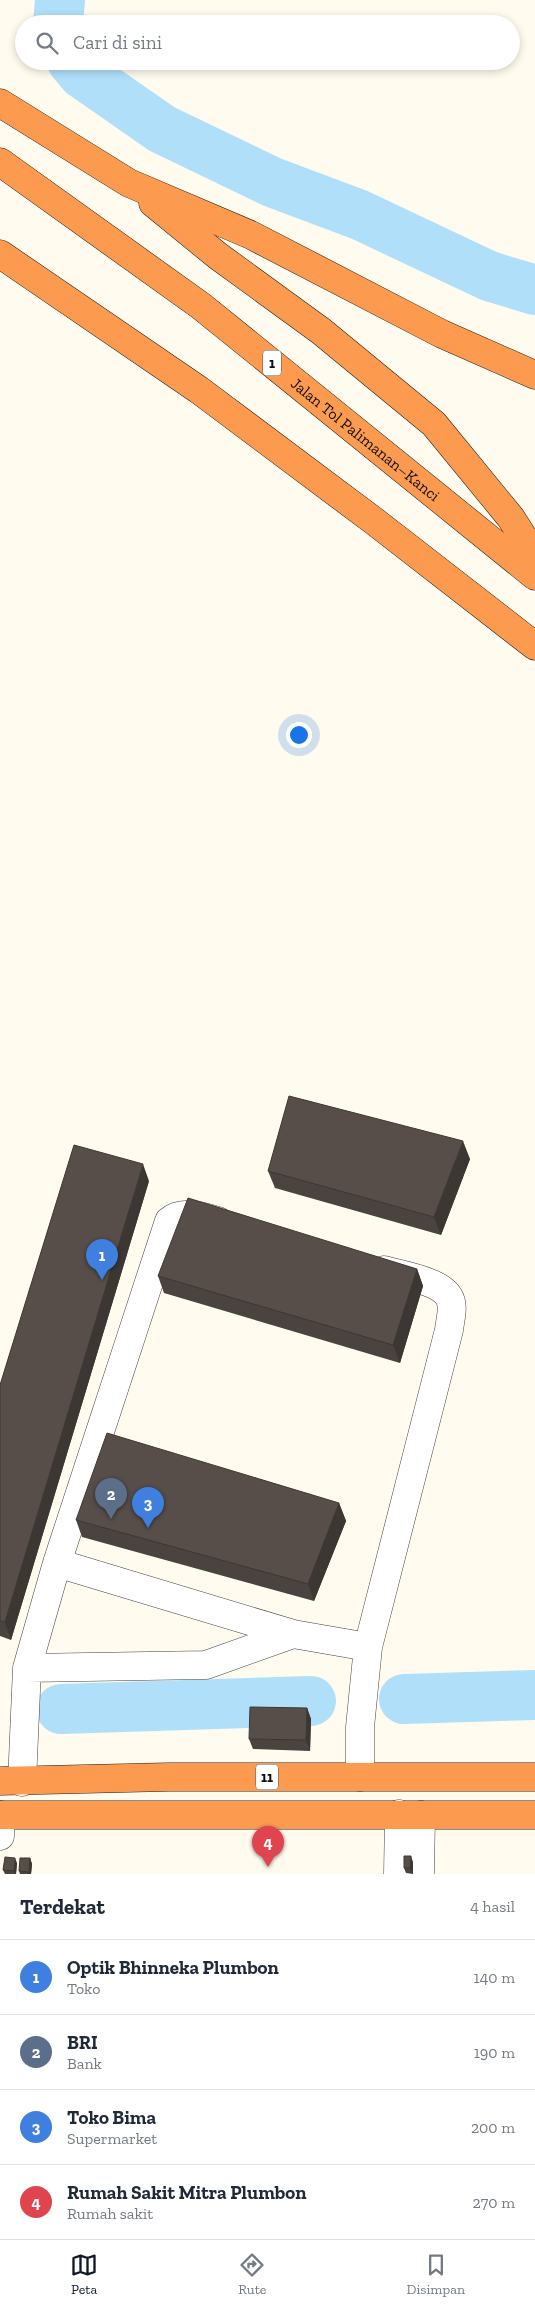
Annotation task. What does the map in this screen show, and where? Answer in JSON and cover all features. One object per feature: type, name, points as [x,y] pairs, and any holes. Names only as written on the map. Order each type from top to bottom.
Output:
[{"type":"highway","points":[[0,103],[129,183],[218,256],[321,331],[434,424],[511,518],[535,556]]},
{"type":"highway","name":"Jalan Tol Palimanan–Kanci","points":[[0,162],[201,306],[535,576]]},
{"type":"highway","points":[[129,183],[251,235],[442,334],[535,375]]},
{"type":"highway","points":[[0,254],[199,390],[374,521],[535,646]]},
{"type":"highway","name":"11","points":[[11,1782],[169,1777],[535,1778]]},
{"type":"highway","points":[[0,1822],[410,1814],[535,1815]]},
{"type":"lane","points":[[11,1782],[27,1668],[57,1563],[169,1221],[176,1216],[194,1215],[240,1228]]},
{"type":"lane","points":[[360,1777],[360,1727],[368,1647],[449,1330],[452,1310],[450,1298],[437,1285],[362,1264]]},
{"type":"lane","points":[[57,1563],[293,1634],[368,1647]]},
{"type":"lane","points":[[27,1668],[206,1665],[293,1634]]},
{"type":"lane","points":[[398,1874],[410,1814]]},
{"type":"lane","points":[[410,1814],[420,1874]]},
{"type":"building","points":[[289,1096],[463,1141],[434,1217],[268,1171]]},
{"type":"building","points":[[74,1145],[143,1164],[5,1622],[0,1621],[0,1385]]},
{"type":"building","points":[[188,1198],[417,1269],[393,1345],[158,1276]]},
{"type":"building","points":[[107,1433],[339,1503],[308,1584],[76,1520]]},
{"type":"building","points":[[250,1707],[307,1708],[306,1740],[249,1739]]},
{"type":"building","points":[[404,1856],[411,1856],[410,1868],[404,1868]]},
{"type":"building","points":[[5,1857],[15,1858],[14,1871],[3,1870]]},
{"type":"building","points":[[20,1858],[30,1858],[29,1872],[19,1871]]},
{"type":"waterway","points":[[59,15],[60,0]]},
{"type":"waterway","points":[[80,70],[162,129],[272,182],[360,215],[489,276],[535,290]]},
{"type":"waterway","points":[[404,1699],[535,1695]]},
{"type":"waterway","points":[[61,1709],[311,1701]]},
{"type":"place","name":"Optik Bhinneka Plumbon","points":[[102,1280]]},
{"type":"place","name":"BRI","points":[[111,1519]]},
{"type":"place","name":"Toko Bima","points":[[148,1528]]},
{"type":"place","name":"Rumah Sakit Mitra Plumbon","points":[[268,1867]]}]
